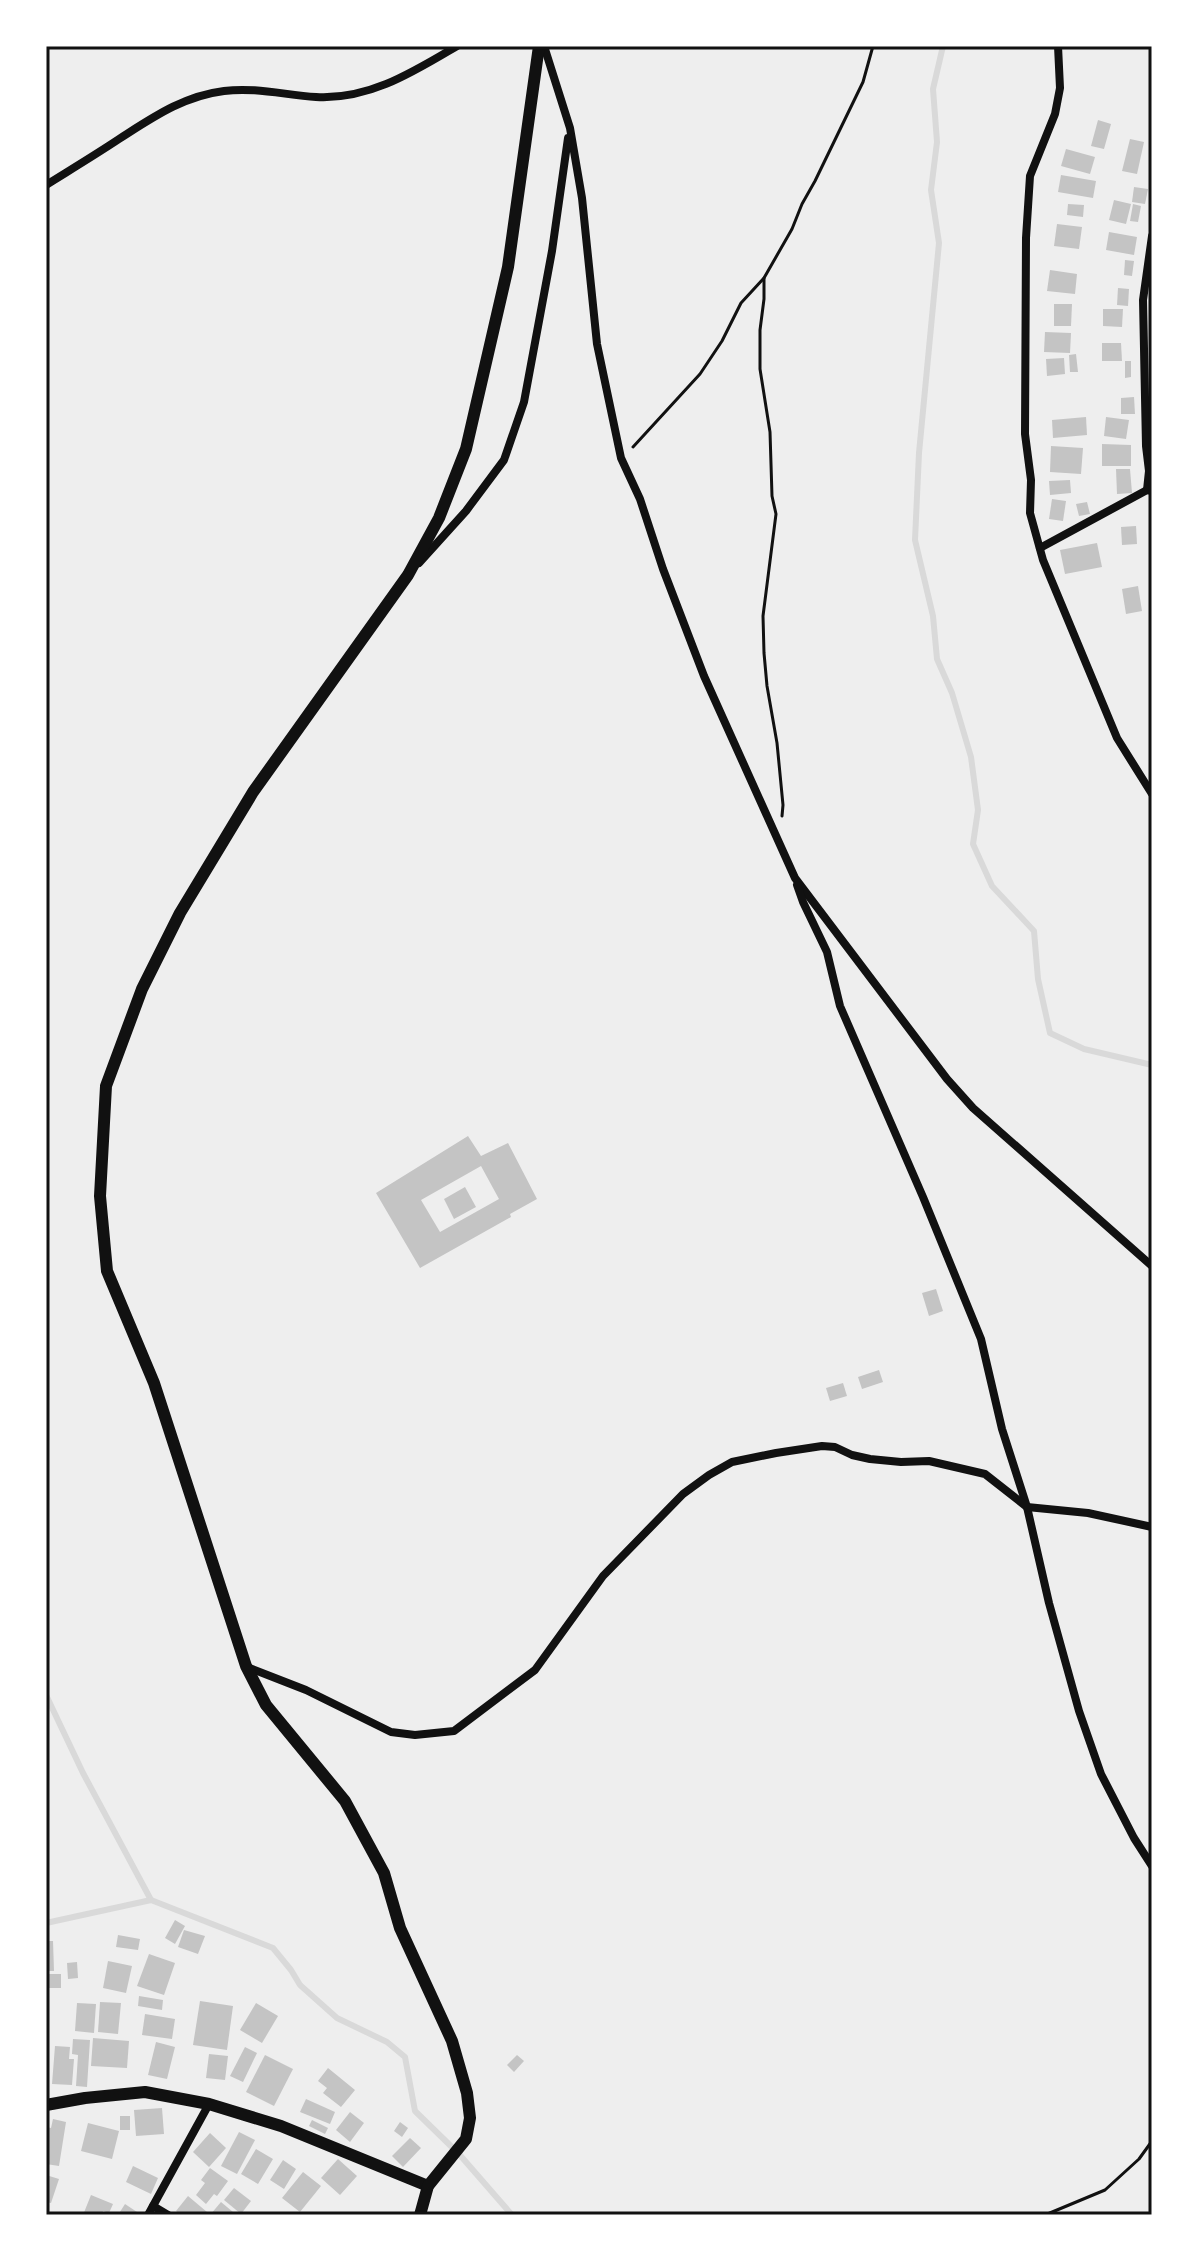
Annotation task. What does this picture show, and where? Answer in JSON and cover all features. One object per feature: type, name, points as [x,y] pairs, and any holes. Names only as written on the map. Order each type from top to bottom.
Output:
[{"type":"street","points":[[46,185],[161,111],[188,100],[223,91],[255,90],[316,97],[350,96],[402,79],[457,46]]},
{"type":"street","points":[[541,46],[570,128],[582,198],[597,344],[621,458],[640,499],[704,676],[827,952],[840,1006],[981,1339],[1002,1429],[1027,1507],[1079,1711],[1101,1774],[1152,1866]]},
{"type":"street","points":[[408,575],[439,518],[466,449],[508,267],[541,46]]},
{"type":"street","points":[[1058,46],[1060,88],[1055,114],[1030,176],[1026,238],[1025,434],[1031,480],[1030,513],[1040,548],[1117,738],[1152,794]]},
{"type":"street","points":[[420,2215],[428,2186],[466,2139],[470,2118],[467,2093],[452,2041],[400,1928],[384,1873],[345,1801],[266,1705],[246,1666],[154,1383],[107,1271],[100,1196],[106,1086],[142,989],[180,913],[253,792],[408,575],[466,511],[504,460],[524,402],[552,251],[570,128]]},
{"type":"street","points":[[1040,548],[1150,490],[1143,300],[1152,236]]},
{"type":"street","points":[[795,878],[916,1041],[973,1108],[1152,1266]]},
{"type":"street","points":[[246,1666],[306,1690],[391,1732],[415,1735],[454,1731],[535,1670],[603,1576],[683,1494],[732,1462],[822,1446],[835,1447],[870,1459],[929,1461],[985,1474],[1027,1507],[1088,1513],[1152,1527]]},
{"type":"street","points":[[1134,1838],[1152,1854]]},
{"type":"street","points":[[46,2105],[145,2092],[209,2104],[281,2126],[428,2186]]},
{"type":"street","points":[[148,2215],[209,2104]]},
{"type":"street","points":[[153,2206],[168,2215]]},
{"type":"path","points":[[621,458],[700,374],[722,341],[741,303],[764,278],[792,229],[863,82],[873,46]]},
{"type":"path","points":[[764,278],[760,369],[770,432],[772,496],[776,514],[763,616],[767,686],[783,805],[779,844]]},
{"type":"path","points":[[1045,2215],[1105,2190],[1139,2159],[1152,2141]]},
{"type":"shaded area","points":[[46,46],[1152,46],[1152,2215],[46,2215]]},
{"type":"building","points":[[1098,120],[1111,124],[1104,149],[1091,146]]},
{"type":"building","points":[[1130,139],[1144,142],[1137,174],[1122,171]]},
{"type":"building","points":[[1066,149],[1095,157],[1090,174],[1061,166]]},
{"type":"building","points":[[1061,175],[1096,181],[1093,198],[1058,192]]},
{"type":"building","points":[[1134,187],[1148,189],[1145,204],[1132,202]]},
{"type":"building","points":[[1114,200],[1131,204],[1126,224],[1109,220]]},
{"type":"building","points":[[1068,204],[1084,205],[1083,217],[1067,215]]},
{"type":"building","points":[[1133,204],[1141,206],[1138,222],[1130,221]]},
{"type":"building","points":[[1057,224],[1082,227],[1079,249],[1054,246]]},
{"type":"building","points":[[1109,232],[1137,237],[1134,255],[1106,250]]},
{"type":"building","points":[[1125,260],[1134,261],[1132,276],[1124,275]]},
{"type":"building","points":[[1050,270],[1077,274],[1075,294],[1047,291]]},
{"type":"building","points":[[1118,288],[1129,289],[1128,306],[1117,305]]},
{"type":"building","points":[[1054,304],[1072,304],[1071,326],[1054,326]]},
{"type":"building","points":[[1103,309],[1123,309],[1122,327],[1103,326]]},
{"type":"building","points":[[1045,332],[1071,333],[1070,353],[1044,352]]},
{"type":"building","points":[[1102,343],[1121,343],[1122,361],[1102,361]]},
{"type":"building","points":[[1076,354],[1078,372],[1070,372],[1069,355]]},
{"type":"building","points":[[1064,358],[1065,374],[1047,376],[1046,359]]},
{"type":"building","points":[[1125,361],[1131,361],[1131,377],[1125,378]]},
{"type":"building","points":[[1134,397],[1135,414],[1121,414],[1121,398]]},
{"type":"building","points":[[1086,417],[1087,435],[1053,438],[1052,420]]},
{"type":"building","points":[[1106,417],[1129,420],[1126,439],[1104,436]]},
{"type":"building","points":[[1102,444],[1131,445],[1131,466],[1102,466]]},
{"type":"building","points":[[1051,446],[1083,448],[1081,474],[1050,472]]},
{"type":"building","points":[[1116,469],[1130,469],[1132,493],[1117,494]]},
{"type":"building","points":[[1070,480],[1071,493],[1050,495],[1049,481]]},
{"type":"building","points":[[1052,499],[1066,501],[1063,521],[1049,519]]},
{"type":"building","points":[[1087,502],[1090,514],[1079,516],[1076,504]]},
{"type":"building","points":[[1136,526],[1137,544],[1122,545],[1121,527]]},
{"type":"building","points":[[1097,543],[1102,567],[1065,574],[1060,550]]},
{"type":"building","points":[[1138,586],[1142,611],[1126,614],[1122,589]]},
{"type":"building","points":[[468,1136],[481,1156],[508,1143],[537,1199],[420,1268],[376,1193]],"holes":[[[481,1166],[499,1199],[440,1232],[421,1200]]]},
{"type":"building","points":[[465,1187],[476,1207],[454,1219],[444,1199]]},
{"type":"building","points":[[936,1289],[943,1311],[929,1316],[922,1293]]},
{"type":"building","points":[[879,1370],[883,1382],[862,1389],[858,1377]]},
{"type":"building","points":[[843,1383],[847,1396],[830,1401],[826,1388]]},
{"type":"building","points":[[175,1920],[185,1926],[175,1944],[165,1938]]},
{"type":"building","points":[[184,1930],[205,1936],[198,1954],[178,1947]]},
{"type":"building","points":[[118,1935],[140,1939],[138,1950],[116,1947]]},
{"type":"building","points":[[46,1941],[53,1941],[54,1971],[46,1971]]},
{"type":"building","points":[[149,1954],[175,1963],[164,1995],[137,1986]]},
{"type":"building","points":[[108,1961],[132,1966],[126,1993],[103,1988]]},
{"type":"building","points":[[77,1962],[78,1978],[68,1979],[67,1963]]},
{"type":"building","points":[[46,1974],[61,1974],[61,1988],[46,1988]]},
{"type":"building","points":[[139,1996],[163,2000],[162,2010],[138,2006]]},
{"type":"building","points":[[200,2001],[233,2006],[227,2050],[193,2045]]},
{"type":"building","points":[[100,2002],[121,2003],[118,2034],[98,2032]]},
{"type":"building","points":[[77,2003],[96,2004],[94,2033],[75,2031]]},
{"type":"building","points":[[256,2003],[278,2016],[262,2043],[240,2030]]},
{"type":"building","points":[[145,2014],[175,2019],[172,2039],[142,2035]]},
{"type":"building","points":[[93,2038],[129,2041],[127,2068],[91,2066]]},
{"type":"building","points":[[73,2039],[90,2040],[87,2087],[76,2086],[78,2055],[72,2054]]},
{"type":"building","points":[[156,2042],[175,2047],[167,2079],[148,2075]]},
{"type":"building","points":[[55,2046],[70,2047],[69,2059],[74,2059],[72,2085],[52,2084]]},
{"type":"building","points":[[245,2047],[257,2053],[243,2082],[230,2076]]},
{"type":"building","points":[[209,2054],[228,2056],[225,2080],[206,2078]]},
{"type":"building","points":[[265,2055],[293,2069],[274,2106],[246,2092]]},
{"type":"building","points":[[517,2055],[524,2061],[514,2072],[507,2065]]},
{"type":"building","points":[[328,2068],[355,2090],[341,2107],[323,2093],[327,2088],[318,2081]]},
{"type":"building","points":[[306,2099],[335,2112],[330,2124],[300,2112]]},
{"type":"building","points":[[162,2108],[164,2134],[136,2136],[134,2110]]},
{"type":"building","points":[[350,2112],[364,2123],[350,2142],[336,2130]]},
{"type":"building","points":[[120,2116],[130,2116],[130,2130],[120,2130]]},
{"type":"building","points":[[53,2119],[66,2122],[59,2166],[46,2164],[46,2127],[51,2128]]},
{"type":"building","points":[[312,2120],[328,2128],[325,2134],[309,2126]]},
{"type":"building","points":[[400,2122],[408,2128],[402,2137],[394,2131]]},
{"type":"building","points":[[88,2123],[119,2131],[112,2159],[81,2151]]},
{"type":"building","points":[[239,2132],[255,2140],[237,2174],[221,2166]]},
{"type":"building","points":[[210,2133],[226,2148],[209,2167],[193,2152]]},
{"type":"building","points":[[410,2138],[421,2148],[403,2167],[392,2156]]},
{"type":"building","points":[[256,2149],[273,2159],[258,2184],[241,2174]]},
{"type":"building","points":[[338,2159],[357,2176],[340,2195],[321,2178]]},
{"type":"building","points":[[283,2160],[296,2169],[284,2189],[270,2180]]},
{"type":"building","points":[[133,2166],[158,2178],[151,2194],[126,2182]]},
{"type":"building","points":[[210,2168],[228,2181],[217,2196],[214,2194],[206,2204],[196,2195],[205,2183],[201,2180]]},
{"type":"building","points":[[303,2172],[321,2186],[300,2212],[282,2198]]},
{"type":"building","points":[[46,2175],[59,2179],[51,2203],[46,2202]]},
{"type":"building","points":[[234,2188],[251,2201],[241,2214],[224,2200]]},
{"type":"building","points":[[91,2195],[113,2204],[109,2213],[103,2211],[102,2215],[83,2215]]},
{"type":"building","points":[[188,2196],[207,2212],[205,2215],[181,2215],[176,2211]]},
{"type":"building","points":[[221,2202],[233,2212],[230,2215],[210,2215]]},
{"type":"building","points":[[125,2204],[137,2212],[135,2215],[118,2215]]},
{"type":"waterway","points":[[943,46],[933,89],[937,142],[931,190],[939,243],[919,453],[915,540],[933,616],[937,659],[952,693],[971,757],[978,810],[973,844],[992,886],[1034,931],[1038,979],[1050,1033],[1084,1049],[1152,1065]]},
{"type":"waterway","points":[[46,1695],[83,1773],[151,1900]]},
{"type":"waterway","points":[[46,1923],[151,1900],[273,1948],[300,1985],[337,2018],[387,2042],[405,2057],[415,2111],[459,2154],[512,2215]]}]
